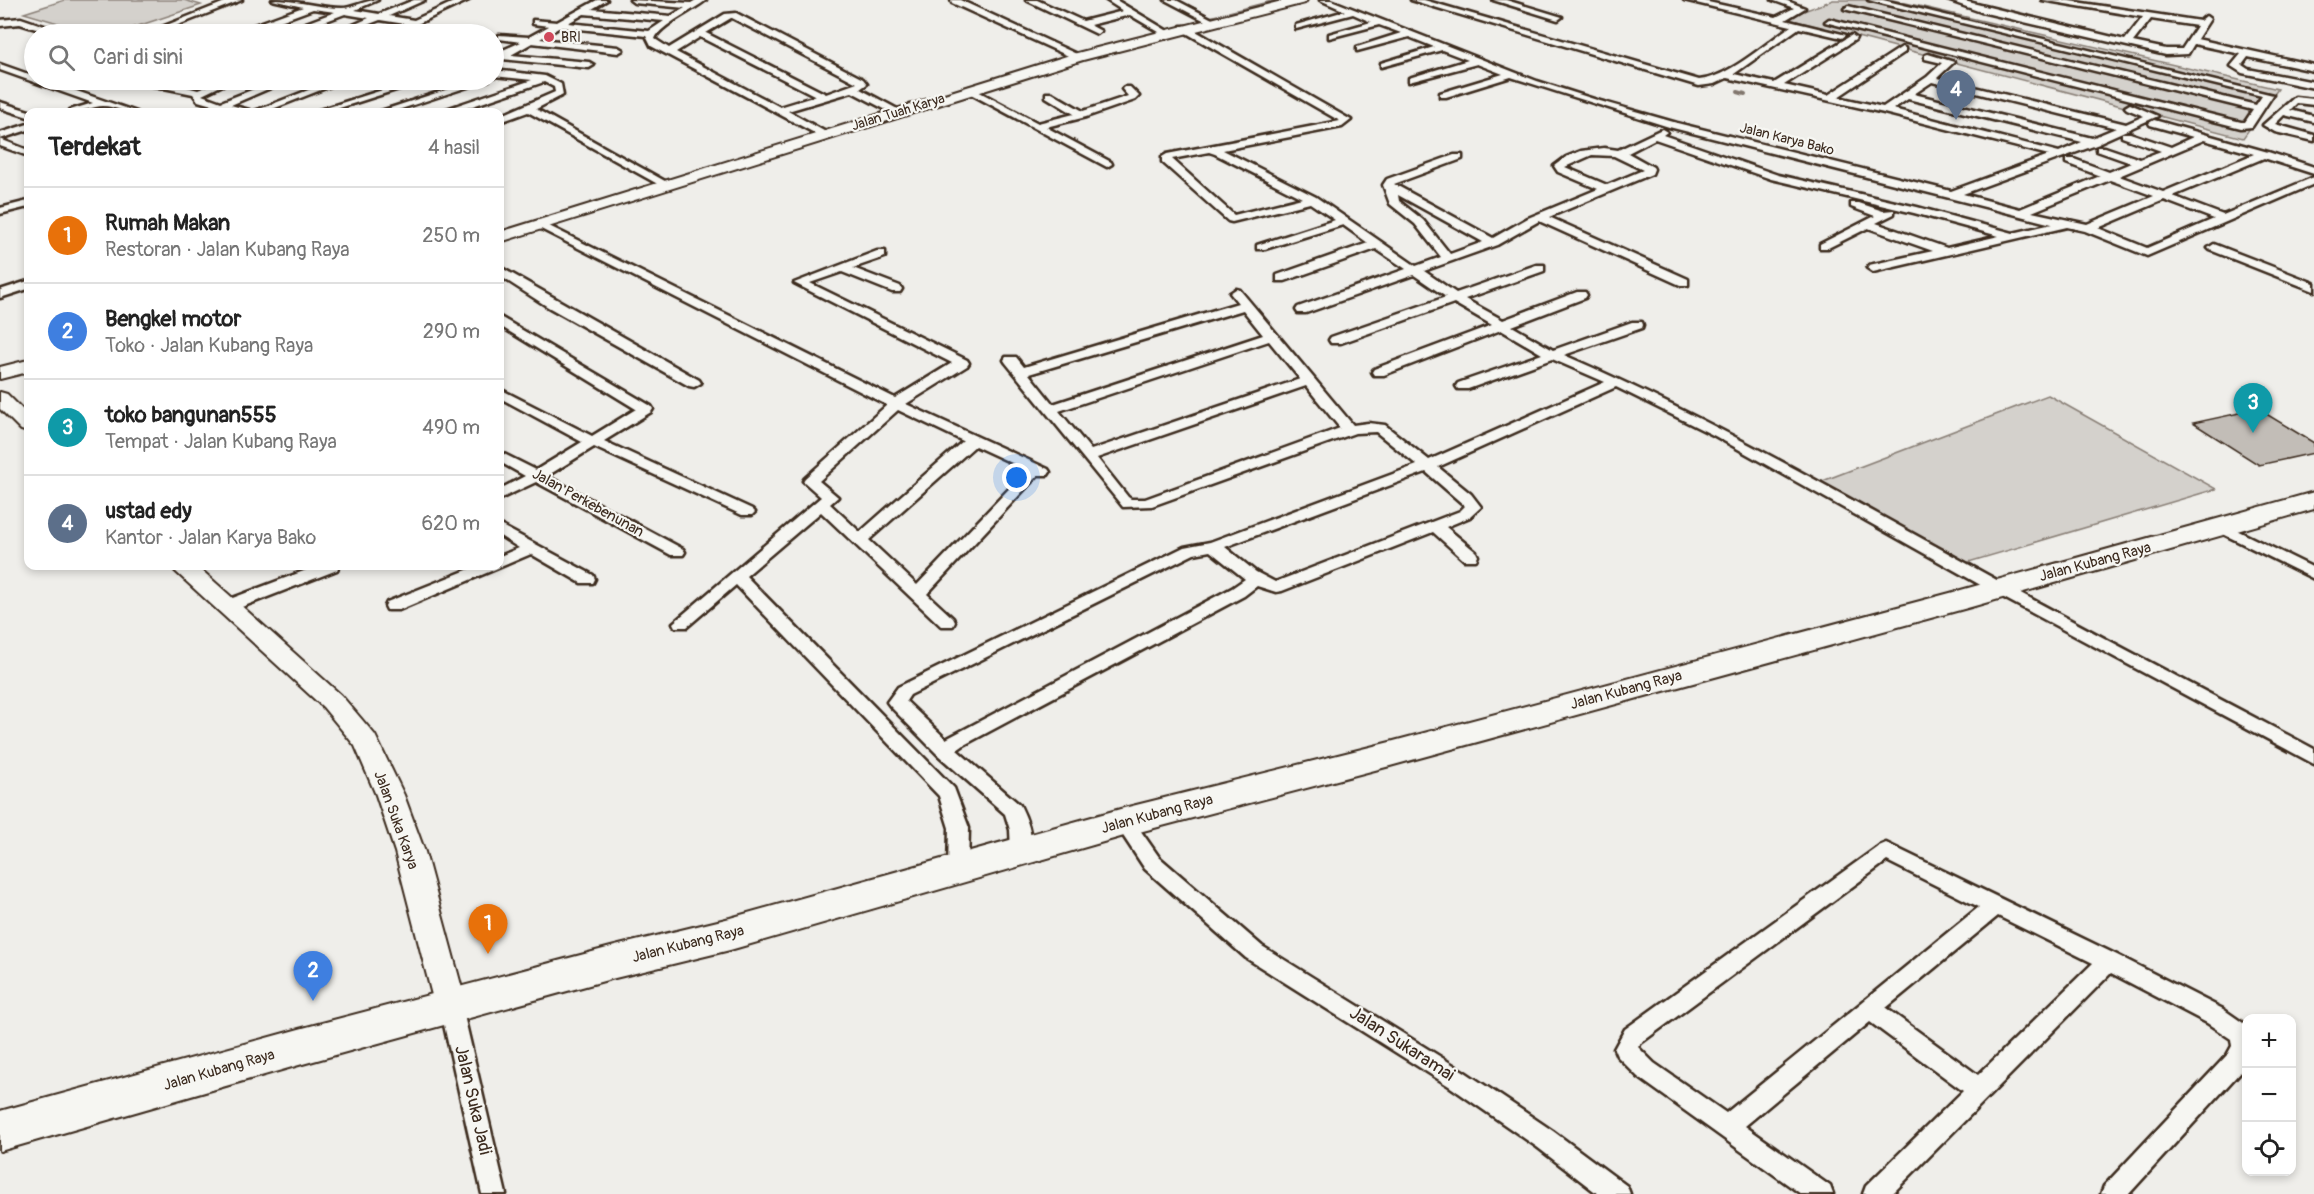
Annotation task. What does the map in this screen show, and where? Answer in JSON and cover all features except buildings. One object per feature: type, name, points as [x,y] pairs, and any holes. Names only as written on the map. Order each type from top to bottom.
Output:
[{"type":"highway","name":"Jalan Kubang Raya","points":[[0,1131],[611,963],[730,934],[1021,850],[1390,754],[2220,528],[2314,500]]},
{"type":"main road","name":"Jalan Tuah Karya","points":[[504,236],[1078,57],[1184,28],[1301,0]]},
{"type":"main road","points":[[0,373],[24,367]]},
{"type":"main road","points":[[0,398],[24,422]]},
{"type":"main road","name":"Jalan Suka Karya","points":[[188,570],[332,701],[366,742],[390,795],[410,852],[451,1007]]},
{"type":"street","points":[[174,24],[238,0]]},
{"type":"street","points":[[276,0],[417,23],[465,0]]},
{"type":"street","points":[[265,24],[327,0]]},
{"type":"street","points":[[310,24],[374,0]]},
{"type":"street","points":[[363,24],[422,0]]},
{"type":"street","points":[[504,53],[603,0]]},
{"type":"street","points":[[634,0],[699,3]]},
{"type":"street","points":[[1030,0],[1097,31]]},
{"type":"street","points":[[1110,0],[1167,33]]},
{"type":"street","points":[[1169,0],[1212,21]]},
{"type":"street","name":"Jalan Karya Bako","points":[[1324,0],[1534,83],[1674,126],[2088,228],[2147,252],[2314,180]]},
{"type":"street","points":[[1415,0],[1699,83],[1711,82],[1726,75],[1799,24]]},
{"type":"street","points":[[1497,0],[1558,17]]},
{"type":"street","points":[[1690,0],[1799,24],[2152,114],[2098,145],[1951,195]]},
{"type":"street","points":[[1776,0],[1801,8],[1778,20]]},
{"type":"street","points":[[1819,29],[1861,0]]},
{"type":"street","points":[[1829,22],[2241,125],[2248,125],[2268,95],[1872,0]]},
{"type":"street","points":[[1951,0],[1984,10],[2040,8],[2098,8],[2205,21],[2185,52],[2180,53],[2076,32],[2040,8]]},
{"type":"street","points":[[1963,4],[1986,0]]},
{"type":"street","points":[[1984,10],[1994,0]]},
{"type":"street","points":[[955,1],[1078,57]]},
{"type":"street","points":[[536,22],[651,34],[699,3]]},
{"type":"street","points":[[565,8],[674,19]]},
{"type":"street","points":[[2091,16],[2098,8]]},
{"type":"street","points":[[1848,9],[2259,109]]},
{"type":"street","points":[[1082,24],[1131,12]]},
{"type":"street","points":[[1299,27],[1352,12]]},
{"type":"street","points":[[669,52],[733,15],[862,84],[779,110]]},
{"type":"street","points":[[2127,43],[2149,15]]},
{"type":"street","points":[[0,23],[21,21],[30,24]]},
{"type":"street","points":[[1332,36],[1379,22]]},
{"type":"street","points":[[2076,32],[2083,24]]},
{"type":"street","points":[[1184,28],[1346,120],[1342,124],[1209,149],[1166,160],[1232,219],[1312,199]]},
{"type":"street","points":[[651,34],[650,39],[654,44],[826,135]]},
{"type":"street","points":[[700,34],[825,97]]},
{"type":"street","points":[[1360,49],[1408,34]]},
{"type":"street","points":[[504,37],[618,50]]},
{"type":"street","points":[[1775,86],[1851,38]]},
{"type":"street","points":[[2192,41],[2314,68]]},
{"type":"street","points":[[1384,65],[1442,47]]},
{"type":"street","points":[[1828,99],[1902,50]]},
{"type":"street","points":[[2246,54],[2236,66],[2238,69],[2314,85]]},
{"type":"street","points":[[504,58],[589,65]]},
{"type":"street","points":[[1412,80],[1476,61]]},
{"type":"street","points":[[1885,110],[1930,79],[1949,62]]},
{"type":"street","points":[[0,67],[24,77]]},
{"type":"street","points":[[0,78],[15,74]]},
{"type":"street","points":[[1443,95],[1512,74]]},
{"type":"street","points":[[504,75],[545,79],[558,86],[560,93],[504,117]]},
{"type":"street","points":[[1726,75],[1885,110],[2065,158],[2224,219]]},
{"type":"street","points":[[458,108],[545,79]]},
{"type":"street","points":[[1930,79],[2126,131],[2170,150]]},
{"type":"street","points":[[852,89],[898,112]]},
{"type":"street","points":[[1037,126],[1083,115],[1132,98],[1134,96],[1127,89]]},
{"type":"street","points":[[64,90],[119,108]]},
{"type":"street","points":[[188,90],[199,93],[206,90]]},
{"type":"street","points":[[222,105],[259,90]]},
{"type":"street","points":[[268,108],[315,90]]},
{"type":"street","points":[[331,108],[392,90],[435,108]]},
{"type":"street","points":[[395,108],[452,90]]},
{"type":"street","points":[[970,90],[1107,165]]},
{"type":"street","points":[[199,93],[197,96],[201,99],[232,108]]},
{"type":"street","points":[[1049,95],[1083,115]]},
{"type":"street","points":[[1905,95],[2098,145],[2141,163]]},
{"type":"street","points":[[2314,102],[2295,100],[2268,126],[2314,138]]},
{"type":"street","points":[[87,108],[103,103]]},
{"type":"street","points":[[0,105],[24,113]]},
{"type":"street","points":[[528,108],[667,185]]},
{"type":"street","points":[[2284,112],[2314,118]]},
{"type":"street","points":[[2154,123],[2264,154],[2314,171]]},
{"type":"street","points":[[1618,154],[1674,126]]},
{"type":"street","points":[[0,136],[24,128]]},
{"type":"street","points":[[1655,136],[1884,215]]},
{"type":"street","points":[[2022,212],[2203,137]]},
{"type":"street","points":[[0,142],[24,151]]},
{"type":"street","points":[[1209,149],[1225,154],[1312,199],[1455,298],[1551,354],[1616,382],[1720,433],[1999,588],[2314,757]]},
{"type":"street","points":[[1302,310],[1493,243],[1539,217],[1608,189],[1649,170],[1609,150],[1591,152],[1559,166],[1562,170],[1608,189]]},
{"type":"street","points":[[2088,228],[2264,154]]},
{"type":"street","points":[[1449,260],[1419,222],[1394,202],[1388,183],[1458,157]]},
{"type":"street","points":[[1775,177],[1902,206],[2014,237]]},
{"type":"street","points":[[1390,186],[1493,243]]},
{"type":"street","points":[[1917,210],[1932,190]]},
{"type":"street","points":[[0,211],[24,205]]},
{"type":"street","points":[[1824,246],[1902,206]]},
{"type":"street","points":[[1539,217],[1684,282]]},
{"type":"street","points":[[1262,247],[1345,221]]},
{"type":"street","points":[[1873,268],[2058,228],[2063,225],[2061,223]]},
{"type":"street","points":[[538,224],[896,404],[1040,471],[917,594]]},
{"type":"street","points":[[1867,224],[1946,251]]},
{"type":"street","points":[[1281,278],[1378,244]]},
{"type":"street","points":[[2214,248],[2314,287]]},
{"type":"street","points":[[681,623],[830,497],[810,482],[896,404],[962,363],[800,284],[881,254]]},
{"type":"street","points":[[843,268],[896,289]]},
{"type":"street","points":[[1336,340],[1540,268]]},
{"type":"street","points":[[504,274],[552,304],[694,383]]},
{"type":"street","points":[[0,294],[24,286]]},
{"type":"street","points":[[1236,293],[1350,431]]},
{"type":"street","points":[[1379,372],[1581,295]]},
{"type":"street","points":[[1021,372],[1246,305]]},
{"type":"street","points":[[504,323],[646,409],[538,476],[504,493]]},
{"type":"street","points":[[1463,386],[1637,325]]},
{"type":"street","points":[[1051,409],[1272,336]]},
{"type":"street","points":[[1011,360],[1123,500],[1138,505],[1350,431],[1360,428],[1380,428],[1466,497],[1473,507],[1465,514],[1276,587],[1265,585],[1213,546]]},
{"type":"street","points":[[1089,456],[1308,381]]},
{"type":"street","points":[[1021,850],[1020,830],[1013,810],[945,750],[896,702],[904,691],[1190,550],[1213,546],[1426,467],[1616,382]]},
{"type":"street","points":[[504,395],[592,441],[747,512]]},
{"type":"street","points":[[860,540],[973,440]]},
{"type":"street","name":"Jalan Perkebenunan","points":[[504,458],[677,552]]},
{"type":"street","points":[[821,504],[947,622]]},
{"type":"street","points":[[1435,525],[1470,556]]},
{"type":"street","points":[[2220,528],[2314,574]]},
{"type":"street","points":[[504,532],[586,579]]},
{"type":"street","points":[[504,560],[532,548]]},
{"type":"street","points":[[228,606],[321,570]]},
{"type":"street","points":[[393,606],[480,570]]},
{"type":"street","points":[[737,576],[947,793],[959,828],[958,868]]},
{"type":"street","points":[[945,750],[957,740],[1238,591],[1256,579]]},
{"type":"street","name":"Jalan Sukaramai","points":[[1124,822],[1152,863],[1254,952],[1457,1079],[1545,1139],[1618,1194]]},
{"type":"street","points":[[1821,1194],[1646,1070],[1625,1049],[1633,1036],[1886,851],[2109,961],[2215,1016],[2241,1033],[2244,1047],[2235,1062],[2113,1194]]},
{"type":"street","points":[[1726,1127],[1996,905]]},
{"type":"street","points":[[1875,1194],[2109,961]]},
{"type":"street","name":"Jalan Suka Jadi","points":[[451,1007],[494,1194]]},
{"type":"street","points":[[1870,1009],[1980,1090]]},
{"type":"shaded area","points":[[65,0],[184,0],[201,5],[144,24],[61,24],[24,13]]},
{"type":"shaded area","points":[[1833,0],[1893,0],[2278,89],[2243,138],[1785,18]]},
{"type":"shaded area","points":[[2048,395],[2216,489],[1962,564],[1820,482]]},
{"type":"waterway","points":[[1192,8],[1211,18],[1280,0]]},
{"type":"waterway","points":[[1738,92],[1745,94]]},
{"type":"place","name":"BRI","points":[[549,37]]},
{"type":"place","name":"ustad edy","points":[[1956,120]]},
{"type":"place","name":"toko bangunan555","points":[[2253,433]]},
{"type":"place","name":"Rumah Makan","points":[[488,954]]},
{"type":"place","name":"Bengkel motor","points":[[313,1001]]}]
